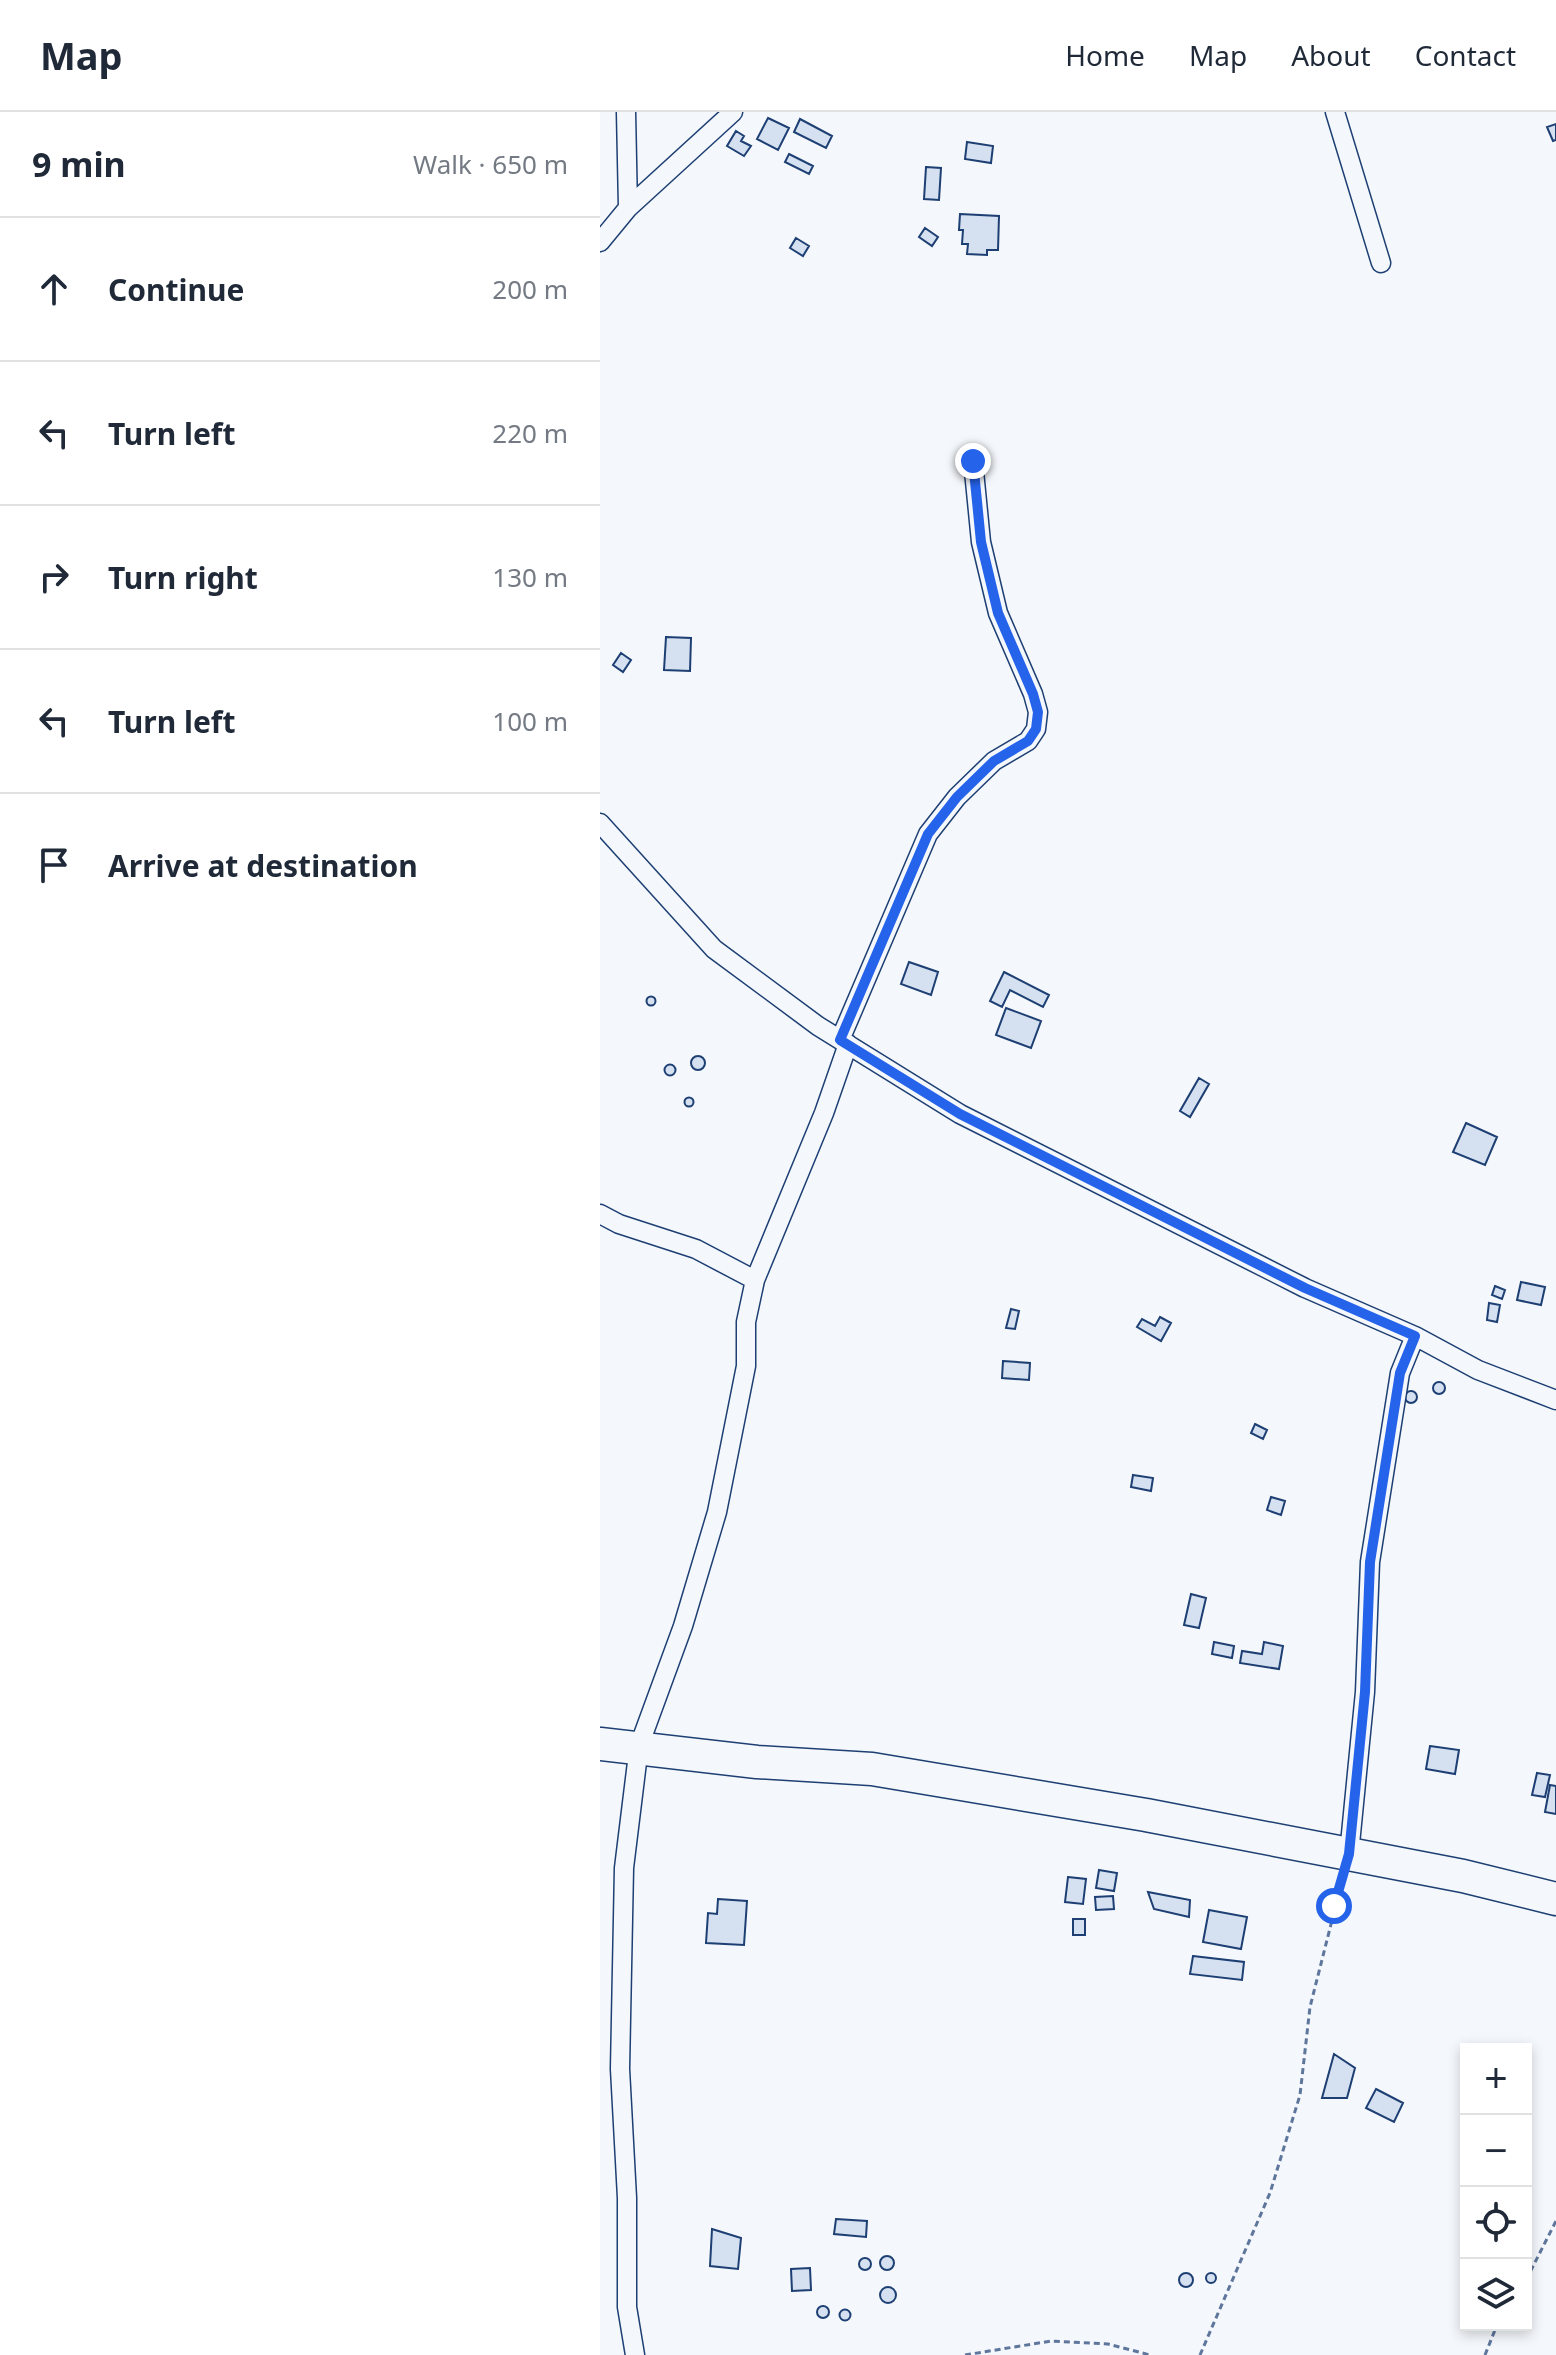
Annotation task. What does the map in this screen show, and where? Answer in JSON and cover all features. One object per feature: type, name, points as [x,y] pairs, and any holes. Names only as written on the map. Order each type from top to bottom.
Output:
[{"type":"highway","points":[[600,1744],[639,1746],[757,1762],[872,1769],[1146,1815],[1463,1876],[1556,1899]]},
{"type":"street","points":[[626,112],[628,208]]},
{"type":"street","points":[[600,242],[628,208],[733,112]]},
{"type":"street","points":[[1335,112],[1381,263]]},
{"type":"street","points":[[635,2355],[627,2307],[627,2198],[620,2069],[624,1868],[639,1746],[683,1626],[717,1512],[746,1366],[746,1322],[755,1280],[824,1113],[844,1042],[928,834],[985,770],[1028,741],[1036,729],[1038,712],[1033,694],[998,613],[988,570],[973,461]]},
{"type":"street","points":[[600,823],[714,949],[844,1042],[960,1114],[1305,1288],[1415,1336],[1478,1370],[1556,1400]]},
{"type":"street","points":[[600,1214],[641,1232],[696,1249],[755,1280]]},
{"type":"street","points":[[1349,1854],[1365,1692],[1370,1562],[1400,1373],[1415,1336]]},
{"type":"path","points":[[1200,2355],[1270,2193],[1300,2095],[1310,2007],[1349,1854]]},
{"type":"path","points":[[1532,2268],[1556,2221]]},
{"type":"path","points":[[1485,2355],[1495,2331]]},
{"type":"path","points":[[965,2355],[1051,2341],[1108,2344],[1150,2355]]},
{"type":"building","points":[[768,118],[789,128],[778,150],[757,139]]},
{"type":"building","points":[[800,119],[832,136],[826,148],[794,132]]},
{"type":"building","points":[[1556,124],[1556,140],[1553,141],[1547,127]]},
{"type":"building","points":[[736,131],[744,136],[741,141],[751,146],[744,156],[727,146]]},
{"type":"building","points":[[967,142],[993,146],[991,163],[965,159]]},
{"type":"building","points":[[789,154],[813,166],[809,174],[785,162]]},
{"type":"building","points":[[926,167],[941,168],[939,200],[924,199]]},
{"type":"building","points":[[960,214],[999,216],[998,250],[987,250],[987,255],[967,254],[968,244],[962,244],[963,230],[959,230]]},
{"type":"building","points":[[925,228],[938,237],[932,246],[919,237]]},
{"type":"building","points":[[796,238],[809,246],[803,256],[790,248]]},
{"type":"building","points":[[666,637],[691,638],[690,671],[664,670]]},
{"type":"building","points":[[621,653],[631,660],[623,672],[613,665]]},
{"type":"building","points":[[909,962],[938,972],[931,995],[901,984]]},
{"type":"building","points":[[1004,972],[1049,995],[1043,1007],[1010,990],[1002,1007],[990,1001]]},
{"type":"building","points":[[651,996],[656,1001],[651,1006],[646,1001]]},
{"type":"building","points":[[1006,1008],[1041,1021],[1031,1048],[996,1035]]},
{"type":"building","points":[[698,1056],[705,1063],[698,1070],[691,1063]]},
{"type":"building","points":[[670,1064],[676,1070],[670,1076],[664,1070]]},
{"type":"building","points":[[1199,1078],[1209,1084],[1190,1117],[1180,1111]]},
{"type":"building","points":[[689,1097],[694,1102],[689,1107],[684,1102]]},
{"type":"building","points":[[1466,1123],[1497,1137],[1485,1165],[1453,1152]]},
{"type":"building","points":[[1521,1282],[1545,1287],[1541,1305],[1517,1300]]},
{"type":"building","points":[[1495,1286],[1505,1290],[1502,1299],[1492,1295]]},
{"type":"building","points":[[1489,1303],[1500,1305],[1497,1322],[1487,1320]]},
{"type":"building","points":[[1011,1309],[1019,1311],[1015,1329],[1006,1328]]},
{"type":"building","points":[[1160,1317],[1171,1323],[1161,1341],[1137,1327],[1142,1319],[1155,1326]]},
{"type":"building","points":[[1003,1361],[1030,1363],[1029,1380],[1002,1378]]},
{"type":"building","points":[[1434,1383],[1444,1383],[1444,1393],[1434,1393]]},
{"type":"building","points":[[1411,1391],[1417,1397],[1411,1403],[1405,1397]]},
{"type":"building","points":[[1255,1424],[1267,1430],[1263,1439],[1251,1433]]},
{"type":"building","points":[[1133,1475],[1153,1478],[1151,1491],[1131,1487]]},
{"type":"building","points":[[1271,1497],[1285,1501],[1281,1515],[1267,1510]]},
{"type":"building","points":[[1191,1594],[1206,1598],[1199,1628],[1184,1625]]},
{"type":"building","points":[[1214,1642],[1234,1646],[1232,1658],[1212,1654]]},
{"type":"building","points":[[1264,1642],[1283,1646],[1279,1669],[1240,1663],[1242,1651],[1262,1654]]},
{"type":"building","points":[[1430,1746],[1459,1750],[1455,1774],[1426,1769]]},
{"type":"building","points":[[1537,1773],[1550,1775],[1545,1797],[1532,1795]]},
{"type":"building","points":[[1550,1785],[1556,1786],[1556,1814],[1545,1812]]},
{"type":"building","points":[[1099,1870],[1117,1873],[1114,1891],[1096,1888]]},
{"type":"building","points":[[1068,1877],[1086,1879],[1083,1904],[1065,1902]]},
{"type":"building","points":[[1148,1892],[1190,1900],[1189,1917],[1154,1909]]},
{"type":"building","points":[[1113,1896],[1114,1909],[1096,1910],[1095,1897]]},
{"type":"building","points":[[718,1899],[747,1901],[744,1945],[706,1943],[708,1913],[717,1914]]},
{"type":"building","points":[[1209,1910],[1247,1917],[1241,1949],[1203,1942]]},
{"type":"building","points":[[1073,1919],[1085,1919],[1085,1935],[1073,1935]]},
{"type":"building","points":[[1193,1956],[1244,1962],[1242,1980],[1190,1974]]},
{"type":"building","points":[[1334,2054],[1355,2068],[1347,2098],[1322,2098]]},
{"type":"building","points":[[1376,2089],[1403,2103],[1394,2122],[1366,2108]]},
{"type":"building","points":[[836,2219],[867,2221],[866,2237],[834,2234]]},
{"type":"building","points":[[712,2229],[741,2238],[738,2269],[710,2266]]},
{"type":"building","points":[[887,2256],[894,2263],[887,2270],[880,2263]]},
{"type":"building","points":[[865,2258],[871,2264],[865,2270],[859,2264]]},
{"type":"building","points":[[810,2268],[811,2290],[792,2291],[791,2269]]},
{"type":"building","points":[[1186,2273],[1193,2280],[1186,2287],[1179,2280]]},
{"type":"building","points":[[1211,2273],[1216,2278],[1211,2283],[1206,2278]]},
{"type":"building","points":[[888,2287],[896,2295],[888,2303],[880,2295]]},
{"type":"building","points":[[823,2306],[829,2312],[823,2318],[817,2312]]},
{"type":"building","points":[[845,2309],[851,2315],[845,2321],[839,2315]]},
{"type":"route","points":[[973,461],[981,542],[998,613],[1033,694],[1038,712],[1036,729],[1028,741],[994,761],[957,797],[928,834],[840,1040],[960,1114],[1305,1288],[1415,1336],[1400,1373],[1370,1562],[1365,1692],[1349,1854],[1334,1906]]}]
